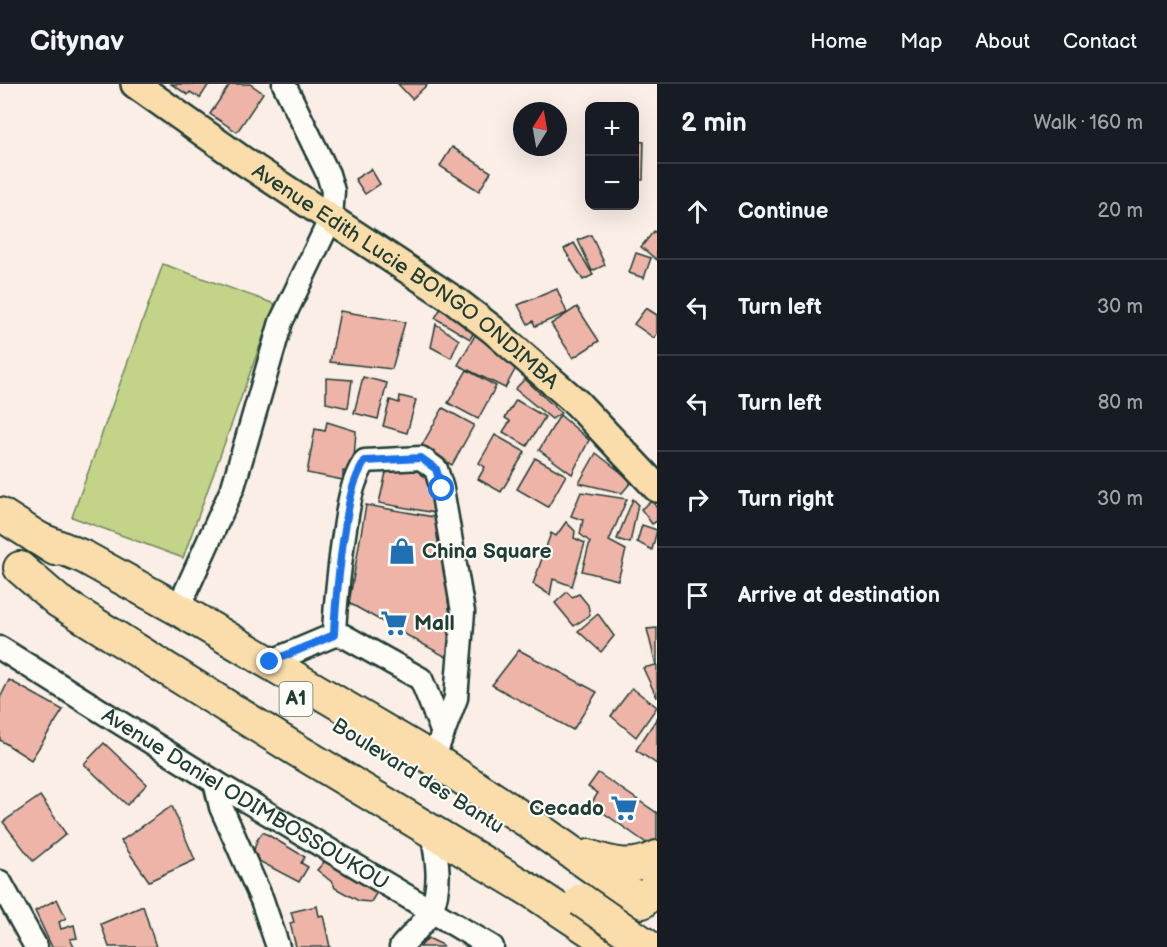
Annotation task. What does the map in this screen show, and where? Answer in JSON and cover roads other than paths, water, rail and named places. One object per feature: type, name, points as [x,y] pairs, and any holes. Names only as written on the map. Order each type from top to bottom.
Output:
[{"type":"highway","name":"Boulevard des Bantu","points":[[0,514],[501,827],[586,894]]},
{"type":"highway","points":[[37,538],[84,557],[178,609],[411,747],[438,746],[555,841],[652,899]]},
{"type":"highway","points":[[10,562],[58,601],[295,749],[531,891],[592,930],[611,946]]},
{"type":"highway","name":"Boulevard des Bantu","points":[[10,562],[432,809],[586,894]]},
{"type":"highway","points":[[555,841],[609,864],[624,866],[657,857]]},
{"type":"highway","points":[[531,891],[565,930],[573,947]]},
{"type":"highway","points":[[586,894],[657,934]]},
{"type":"highway","points":[[586,894],[649,947]]},
{"type":"highway","points":[[611,946],[608,928],[614,914],[626,904],[652,899]]},
{"type":"main road","name":"Avenue Edith Lucie BONGO ONDIMBA","points":[[135,84],[180,117],[457,302],[492,329],[577,403],[657,488]]},
{"type":"street","points":[[178,609],[232,487],[281,322],[331,218],[333,191],[328,174],[284,84]]},
{"type":"street","points":[[334,635],[336,590],[351,492],[356,475],[365,461],[421,458],[436,469],[442,489],[463,612],[456,698],[438,746]]},
{"type":"street","points":[[270,662],[334,635],[344,636],[421,678],[438,746]]},
{"type":"street","name":"Avenue Daniel ODIMBOSSOUKOU","points":[[0,648],[215,782],[492,947]]},
{"type":"street","points":[[215,782],[220,807],[262,900],[278,947]]},
{"type":"street","points":[[401,947],[430,912],[438,887],[437,858],[432,832]]},
{"type":"street","points":[[0,882],[36,947]]},
{"type":"place","name":"China Square","points":[[402,551]]},
{"type":"place","name":"Mall","points":[[394,623]]},
{"type":"place","name":"Cecado","points":[[624,808]]}]
